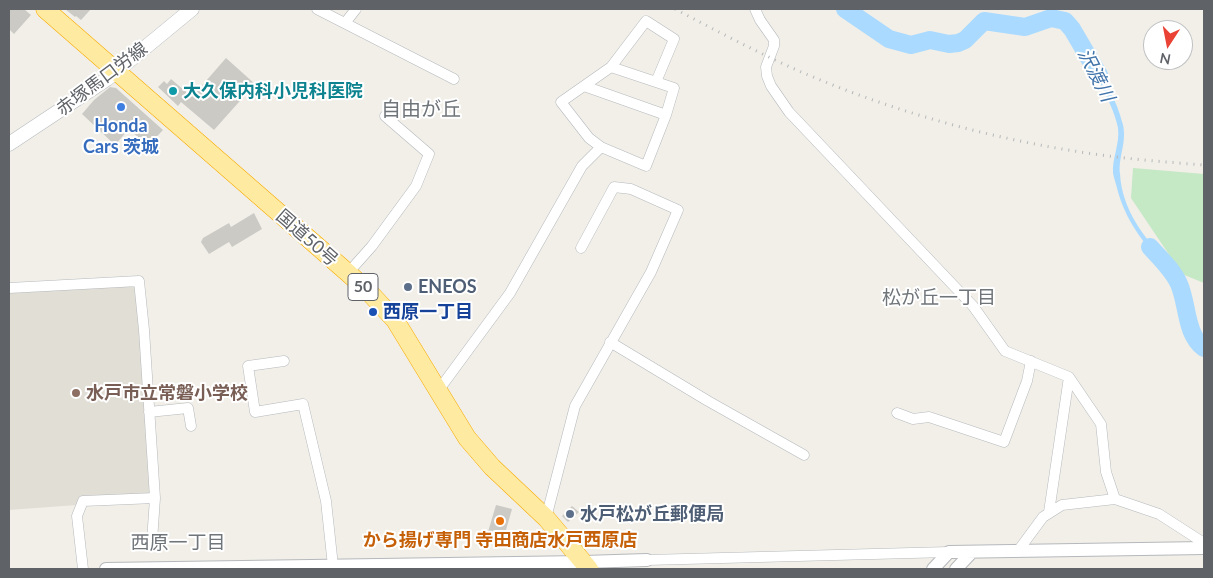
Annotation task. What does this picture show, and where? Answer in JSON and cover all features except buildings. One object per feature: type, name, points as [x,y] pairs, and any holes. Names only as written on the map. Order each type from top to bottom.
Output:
[{"type":"highway","name":"国道50号","points":[[45,9],[368,291],[395,320],[466,438],[499,474],[546,518],[586,566]]},
{"type":"main road","name":"赤塚馬口労線","points":[[12,140],[97,87],[192,9]]},
{"type":"street","points":[[316,9],[454,78]]},
{"type":"street","points":[[346,23],[356,9]]},
{"type":"street","points":[[755,9],[774,40],[774,46],[766,67],[767,76],[783,104],[973,306],[1005,351],[1069,377],[1101,424],[1106,472],[1115,498]]},
{"type":"street","points":[[610,67],[674,88],[646,166],[601,147],[589,138],[561,102],[610,67],[646,22],[674,39],[656,82]]},
{"type":"street","points":[[584,86],[666,114]]},
{"type":"street","points":[[348,273],[372,246],[416,186],[428,154],[385,116]]},
{"type":"street","points":[[438,391],[510,293],[582,166],[601,147]]},
{"type":"street","points":[[546,518],[575,406],[651,272],[678,210],[630,189],[614,188],[581,248]]},
{"type":"street","points":[[9,288],[139,281],[156,498],[152,541]]},
{"type":"street","points":[[610,342],[708,401],[804,455]]},
{"type":"street","points":[[897,413],[913,419],[929,417],[1004,442],[1027,381],[1031,360]]},
{"type":"street","points":[[284,361],[248,366],[255,412],[303,404],[326,501],[333,566]]},
{"type":"street","points":[[1048,512],[1069,377]]},
{"type":"street","points":[[149,412],[188,408],[191,426]]},
{"type":"street","points":[[83,569],[77,516],[83,501],[156,498]]},
{"type":"street","points":[[1018,551],[1048,512],[1062,505],[1115,498],[1159,514],[1204,543]]},
{"type":"street","points":[[106,569],[333,566],[586,566],[647,560],[1204,548]]},
{"type":"street","points":[[933,569],[949,552]]},
{"type":"street","points":[[956,569],[972,552]]},
{"type":"shaded area","name":"水戸市立常磐小学校","points":[[136,286],[152,493],[77,505],[9,510],[9,293]]},
{"type":"green space","points":[[1133,168],[1204,174],[1204,283],[1182,274],[1131,198]]},
{"type":"water","points":[[1090,52],[1113,97],[1123,125],[1124,138],[1120,168],[1125,200],[1143,234],[1168,263],[1164,266],[1136,230],[1120,200],[1113,173],[1118,128],[1109,101],[1085,55]]},
{"type":"waterway","name":"沢渡川","points":[[845,9],[889,39],[911,45],[930,40],[949,44],[958,43],[965,40],[984,21],[1025,27],[1051,18],[1065,21],[1072,29],[1099,75]]},
{"type":"waterway","name":"沢渡川","points":[[1150,247],[1166,264],[1179,284],[1193,335],[1204,348]]},
{"type":"railway","points":[[675,9],[790,67],[862,96],[936,120],[1049,147],[1116,157],[1204,165]]},
{"type":"place","name":"大久保内科小児科医院","points":[[173,91]]},
{"type":"place","name":"Honda Cars 茨城","points":[[121,107]]},
{"type":"place","name":"ENEOS","points":[[408,287]]},
{"type":"place","name":"西原一丁目","points":[[373,312]]},
{"type":"place","name":"水戸市立常磐小学校","points":[[76,393]]},
{"type":"place","name":"水戸松が丘郵便局","points":[[570,514]]},
{"type":"place","name":"から揚げ専門 寺田商店水戸西原店","points":[[500,521]]},
{"type":"district","name":"自由が丘","points":[[421,110]]},
{"type":"district","name":"松が丘一丁目","points":[[939,298]]},
{"type":"district","name":"西原一丁目","points":[[178,543]]}]
